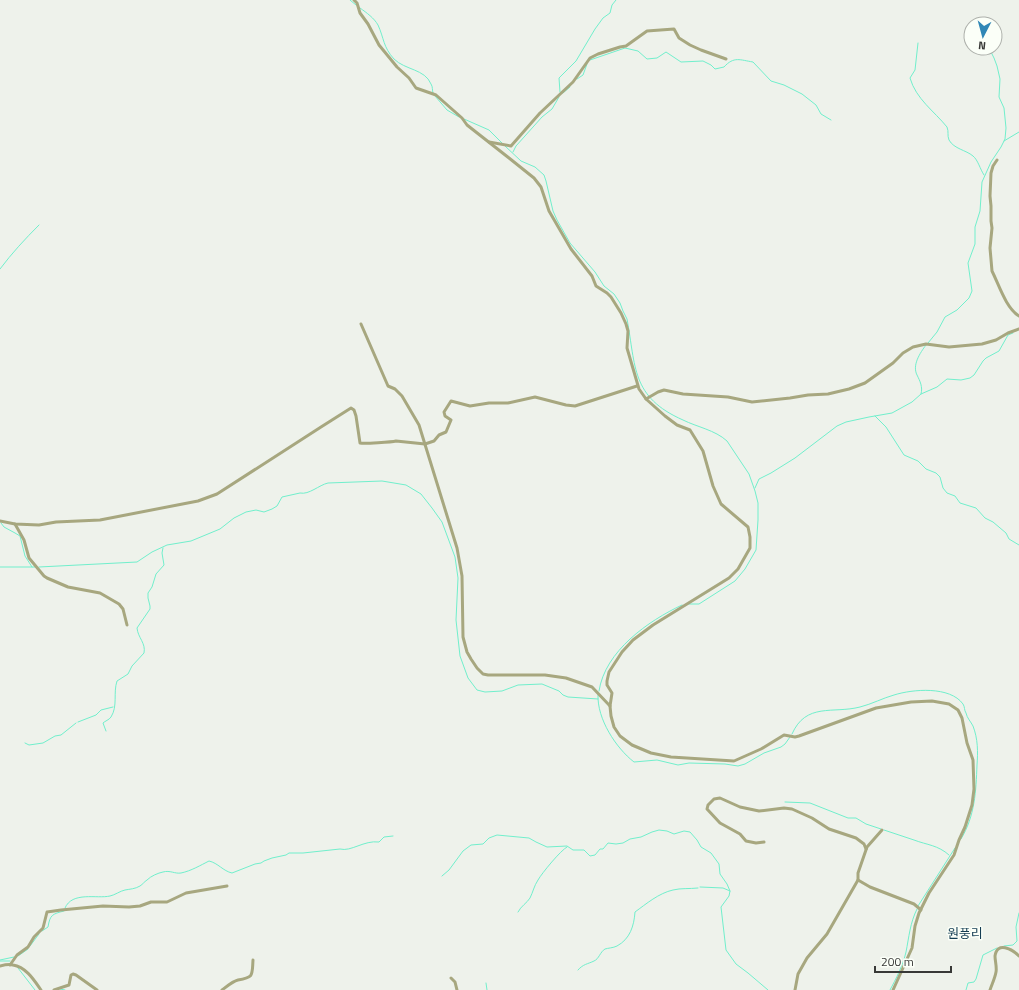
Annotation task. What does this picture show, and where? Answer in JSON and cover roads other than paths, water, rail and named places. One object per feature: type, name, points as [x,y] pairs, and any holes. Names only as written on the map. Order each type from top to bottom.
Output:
[{"type":"street","points":[[354,0],[379,45],[397,67],[409,78],[416,88],[436,95],[462,118],[467,125],[540,185],[549,211],[571,249],[592,276],[596,286],[607,293],[619,308],[628,331],[627,348],[637,386],[646,399],[677,426],[690,430],[703,451],[713,486],[721,504],[748,527],[751,543],[745,558],[738,569],[729,578],[653,625],[633,640],[622,652],[611,668],[607,677],[607,685],[612,693],[610,706],[611,716],[617,732],[626,741],[639,749],[651,753],[671,757],[734,761],[761,749],[784,735],[788,734],[794,737],[799,736],[876,708],[895,704],[932,701],[944,703],[958,710],[962,718],[967,743],[974,760],[974,789],[972,805],[954,855],[929,893],[921,910],[915,926],[912,948],[894,990]]},
{"type":"street","points":[[489,142],[511,146],[540,113],[573,82],[590,58],[598,54],[626,46],[647,31],[674,29],[679,38],[690,45],[726,59]]},
{"type":"street","points":[[997,160],[991,173],[991,266],[1008,305],[1013,312],[1019,316]]},
{"type":"street","points":[[361,324],[388,386],[399,392],[405,400],[418,423],[425,444],[457,548],[462,576],[463,637],[471,659],[481,671],[488,675],[555,676],[580,682],[596,690],[610,706]]},
{"type":"street","points":[[646,399],[664,390],[683,394],[728,397],[752,402],[790,398],[808,394],[828,394],[865,383],[891,365],[903,352],[916,346],[926,344],[949,347],[982,344],[996,340],[1019,329]]},
{"type":"street","points":[[0,521],[15,524],[38,525],[56,522],[100,520],[204,499],[217,494],[351,408],[354,410],[356,416],[360,443],[365,444],[396,441],[425,444],[434,441],[446,432],[451,420],[445,416],[444,412],[451,401],[470,406],[508,402],[535,397],[566,406],[575,406],[637,386]]},
{"type":"street","points":[[15,524],[24,540],[29,558],[44,576],[68,587],[100,593],[121,607],[127,625]]},
{"type":"street","points":[[764,842],[746,841],[740,834],[718,821],[708,809],[708,805],[714,799],[720,798],[740,807],[759,811],[784,808],[792,809],[812,818],[829,829],[856,838],[864,844],[866,849]]},
{"type":"street","points":[[794,990],[798,974],[807,958],[827,934],[858,880],[858,873],[866,849],[882,830]]},
{"type":"street","points":[[858,880],[870,888],[914,904],[921,910]]},
{"type":"street","points":[[10,964],[43,928],[47,912],[103,906],[140,906],[151,902],[167,902],[186,893],[227,886]]},
{"type":"street","points":[[990,990],[996,971],[995,959],[997,950],[1006,947],[1019,956]]},
{"type":"street","points":[[222,990],[235,981],[250,977],[252,973],[253,960]]},
{"type":"street","points":[[0,966],[10,964],[16,966],[32,976],[41,990]]},
{"type":"street","points":[[54,990],[69,985],[73,974],[76,974],[97,990]]},
{"type":"street","points":[[451,978],[455,982],[457,990]]},
{"type":"waterway","points":[[350,0],[356,5]]},
{"type":"waterway","points":[[560,92],[559,78],[576,61],[595,29],[603,18],[610,13],[612,5],[616,0]]},
{"type":"waterway","points":[[360,8],[378,25],[390,55],[399,63],[424,75],[432,85],[433,93]]},
{"type":"waterway","points":[[918,43],[915,70],[910,78],[916,92],[947,127],[948,138],[951,143],[973,156],[984,175]]},
{"type":"waterway","points":[[590,60],[625,48],[638,51],[647,59],[657,58],[666,52],[681,62],[703,61],[715,69],[724,67],[734,60],[753,62],[771,81],[784,85],[802,94],[816,105],[821,114],[831,120]]},
{"type":"waterway","points":[[928,343],[937,332],[945,317],[957,310],[969,298],[972,291],[968,263],[975,244],[975,227],[980,211],[982,182],[991,162],[1005,139],[1006,128],[1004,108],[999,97],[1000,79],[993,56]]},
{"type":"waterway","points":[[577,79],[583,75],[587,64]]},
{"type":"waterway","points":[[563,93],[570,87]]},
{"type":"waterway","points":[[435,96],[447,110],[459,117]]},
{"type":"waterway","points":[[513,152],[516,146],[542,117],[552,109],[559,97]]},
{"type":"waterway","points":[[464,119],[489,130],[503,144]]},
{"type":"waterway","points":[[1004,141],[1019,132]]},
{"type":"waterway","points":[[505,146],[521,161],[535,167],[544,175],[553,211],[570,243],[595,272],[604,286],[614,294],[620,303],[627,319],[635,366],[645,391],[666,411],[722,437],[727,441],[749,474],[758,503],[756,550],[745,569],[735,581],[699,604],[689,604]]},
{"type":"waterway","points":[[0,269],[9,257],[39,225]]},
{"type":"waterway","points":[[755,488],[759,479],[795,458],[837,426],[846,422],[892,413],[912,402],[921,394],[937,387],[947,379],[961,380],[970,378],[974,375],[983,361],[999,351],[1008,335],[1013,333]]},
{"type":"waterway","points":[[921,394],[921,386],[915,367],[919,355],[926,345]]},
{"type":"waterway","points":[[875,416],[886,427],[904,455],[918,461],[926,469],[936,473],[940,477],[943,488],[947,493],[955,496],[960,503],[976,508],[985,518],[993,522],[1006,533],[1009,539],[1019,545]]},
{"type":"waterway","points":[[39,567],[137,562],[152,552],[167,545],[191,541],[220,529],[234,518],[246,512],[256,510],[264,512],[272,509],[277,506],[282,497],[307,493],[328,483],[382,481],[406,485],[421,494],[442,522],[455,557],[458,578],[456,620],[460,656],[468,678],[477,690],[485,692],[502,691],[518,685],[542,684],[559,691],[568,697],[598,699]]},
{"type":"waterway","points":[[1,523],[4,527],[20,536],[25,556],[32,567]]},
{"type":"waterway","points":[[106,731],[103,723],[110,718],[113,713],[117,681],[128,674],[132,666],[144,653],[144,646],[137,628],[150,609],[148,593],[152,587],[156,574],[164,565],[162,553],[163,548]]},
{"type":"waterway","points":[[0,567],[35,567]]},
{"type":"waterway","points":[[599,691],[603,676],[619,650],[642,629],[682,605]]},
{"type":"waterway","points":[[792,734],[798,724],[805,717],[813,713],[860,707],[890,696],[911,691],[931,690],[949,694],[957,698],[963,704],[967,717],[973,726],[977,741],[974,803],[966,830],[961,839]]},
{"type":"waterway","points":[[598,695],[604,723],[614,741],[634,762],[657,760],[678,765],[689,763],[725,764],[738,766],[745,764],[764,753],[781,747],[790,737]]},
{"type":"waterway","points":[[78,722],[96,715],[101,710],[113,707]]},
{"type":"waterway","points":[[25,743],[29,745],[43,743],[55,736],[61,735],[76,723]]},
{"type":"waterway","points":[[785,802],[810,803],[848,818],[856,818],[866,824],[881,829]]},
{"type":"waterway","points":[[442,876],[449,870],[463,851],[471,845],[483,844],[489,838],[497,835],[529,838],[547,847],[567,846],[573,850],[584,850],[590,856],[595,855],[608,843],[623,843],[630,839],[641,837],[659,830],[674,834],[684,831],[690,832],[701,847],[711,853],[719,864],[720,874],[730,891],[729,896],[721,907],[726,950],[736,964],[768,990]]},
{"type":"waterway","points":[[884,830],[937,847],[949,855]]},
{"type":"waterway","points":[[65,908],[73,899],[85,897],[105,897],[138,887],[150,877],[159,873],[168,871],[181,873],[209,861],[232,873],[289,853],[349,849],[368,843],[379,842],[384,837],[393,836]]},
{"type":"waterway","points":[[518,912],[530,898],[543,872],[567,847]]},
{"type":"waterway","points":[[918,906],[955,848]]},
{"type":"waterway","points":[[700,887],[723,888],[730,891]]},
{"type":"waterway","points":[[578,970],[584,965],[596,960],[605,949],[617,946],[625,940],[634,922],[635,912],[648,902],[668,891],[698,888]]},
{"type":"waterway","points":[[890,990],[903,962],[911,925],[917,909]]},
{"type":"waterway","points":[[42,931],[48,927],[52,916],[64,911]]},
{"type":"waterway","points":[[1004,946],[1013,945],[1017,941],[1016,927],[1019,913]]},
{"type":"waterway","points":[[30,946],[39,934]]},
{"type":"waterway","points":[[966,990],[968,983],[974,982],[976,979],[983,955],[997,948]]},
{"type":"waterway","points":[[18,956],[28,949]]},
{"type":"waterway","points":[[0,960],[14,957]]},
{"type":"waterway","points":[[0,961],[10,961]]},
{"type":"waterway","points":[[18,968],[35,990]]},
{"type":"waterway","points":[[486,983],[487,990]]},
{"type":"waterway","points":[[60,989],[65,990]]},
{"type":"district","name":"원풍리","points":[[965,933]]}]
